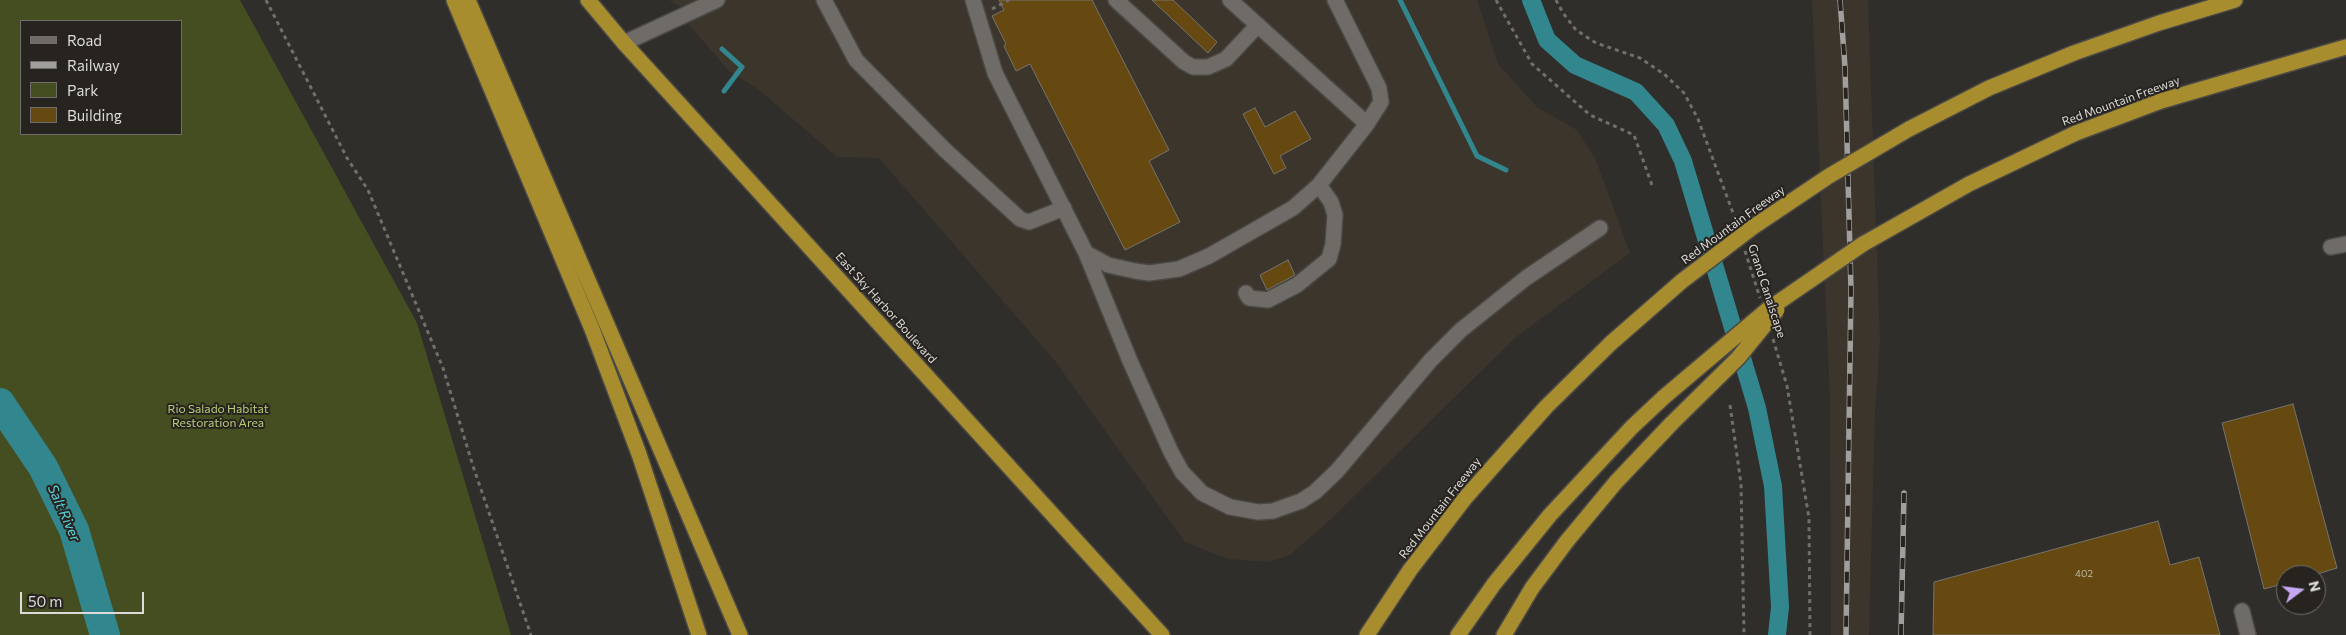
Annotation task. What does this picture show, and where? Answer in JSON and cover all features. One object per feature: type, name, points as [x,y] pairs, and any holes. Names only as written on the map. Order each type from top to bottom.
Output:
[{"type":"highway","points":[[454,0],[592,329],[639,454],[699,635]]},
{"type":"highway","points":[[468,0],[740,635]]},
{"type":"highway","name":"East Sky Harbor Boulevard","points":[[588,0],[1162,635]]},
{"type":"highway","points":[[594,0],[614,30]]},
{"type":"highway","name":"Red Mountain Freeway","points":[[1367,635],[1410,570],[1466,497],[1546,407],[1611,343],[1682,281],[1753,227],[1829,176],[1909,129],[1989,88],[2102,41],[2235,0]]},
{"type":"highway","name":"Red Mountain Freeway","points":[[1458,635],[1494,584],[1550,515],[1632,427],[1738,333],[1791,293],[1863,244],[2008,164],[2105,122],[2218,83],[2346,47]]},
{"type":"highway","points":[[1504,635],[1532,588],[1567,541],[1616,482],[1738,358],[1791,293]]},
{"type":"lane","points":[[624,42],[718,0]]},
{"type":"lane","points":[[824,0],[856,60],[945,150],[1020,219],[1029,222],[1064,208]]},
{"type":"lane","points":[[973,0],[995,73],[1086,253],[1130,361],[1182,472],[1202,493],[1214,501],[1236,509],[1258,512],[1288,507],[1315,492],[1337,471],[1430,361],[1461,330],[1526,278],[1600,228]]},
{"type":"lane","points":[[1116,0],[1184,62],[1192,67],[1208,67],[1226,59],[1258,25]]},
{"type":"lane","points":[[1230,0],[1367,124]]},
{"type":"lane","points":[[1086,253],[1108,265],[1135,272],[1149,273],[1179,269],[1209,256],[1294,208],[1319,185],[1380,106],[1381,93],[1335,0]]},
{"type":"lane","points":[[1246,293],[1249,298],[1268,300],[1297,285],[1329,260],[1333,244],[1335,215],[1332,202],[1319,185]]},
{"type":"lane","points":[[2242,611],[2248,635]]},
{"type":"path","points":[[266,0],[347,158],[368,190],[442,368],[473,466],[531,635]]},
{"type":"path","points":[[987,12],[1009,0]]},
{"type":"path","points":[[1496,0],[1532,64],[1590,116],[1634,135],[1653,188]]},
{"type":"path","points":[[1556,0],[1563,14],[1576,30],[1596,43],[1640,58],[1664,74],[1684,94],[1698,119],[1736,224]]},
{"type":"path","name":"Grand Canalscape","points":[[1742,242],[1763,306]]},
{"type":"path","name":"Grand Canalscape","points":[[1771,333],[1787,386],[1809,518],[1810,635]]},
{"type":"path","points":[[1730,405],[1741,484],[1744,635]]},
{"type":"shaded area","points":[[669,0],[1477,0],[1498,64],[1537,107],[1577,130],[1595,158],[1630,253],[1516,337],[1330,520],[1290,555],[1268,562],[1228,559],[1185,542],[1055,361],[879,158],[837,157],[758,89],[730,72],[689,25],[683,8]]},
{"type":"shaded area","points":[[1812,0],[1868,0],[1880,342],[1875,413],[1869,635],[1831,635],[1830,398]]},
{"type":"green space","name":"Rio Salado Habitat Restoration Area","points":[[0,0],[240,0],[417,323],[511,635],[0,635]]},
{"type":"building","points":[[999,0],[1092,0],[1169,150],[1149,161],[1180,222],[1125,250],[1030,64],[1016,71],[1004,46],[1006,44],[992,16],[1004,10]]},
{"type":"building","points":[[1152,0],[1173,0],[1217,42],[1208,53]]},
{"type":"building","points":[[1255,108],[1265,127],[1295,111],[1311,139],[1280,156],[1286,168],[1274,174],[1243,114]]},
{"type":"building","points":[[1288,260],[1295,275],[1267,290],[1260,275]]},
{"type":"building","points":[[2293,404],[2337,568],[2326,571],[2326,565],[2276,565],[2276,586],[2264,589],[2222,423]]},
{"type":"building","points":[[2158,521],[2170,565],[2199,557],[2220,635],[1933,635],[1934,582]]},
{"type":"waterway","points":[[1400,0],[1477,156],[1506,170]]},
{"type":"waterway","points":[[1531,0],[1547,40],[1575,65],[1636,92],[1666,125],[1683,161],[1757,408],[1773,486],[1780,607],[1777,635]]},
{"type":"waterway","points":[[722,49],[742,67],[724,91]]},
{"type":"waterway","name":"Salt River","points":[[0,403],[43,467],[74,530],[105,635]]},
{"type":"railway","points":[[1840,0],[1845,67],[1851,290],[1846,635]]},
{"type":"railway","points":[[1901,635],[1904,493]]}]
